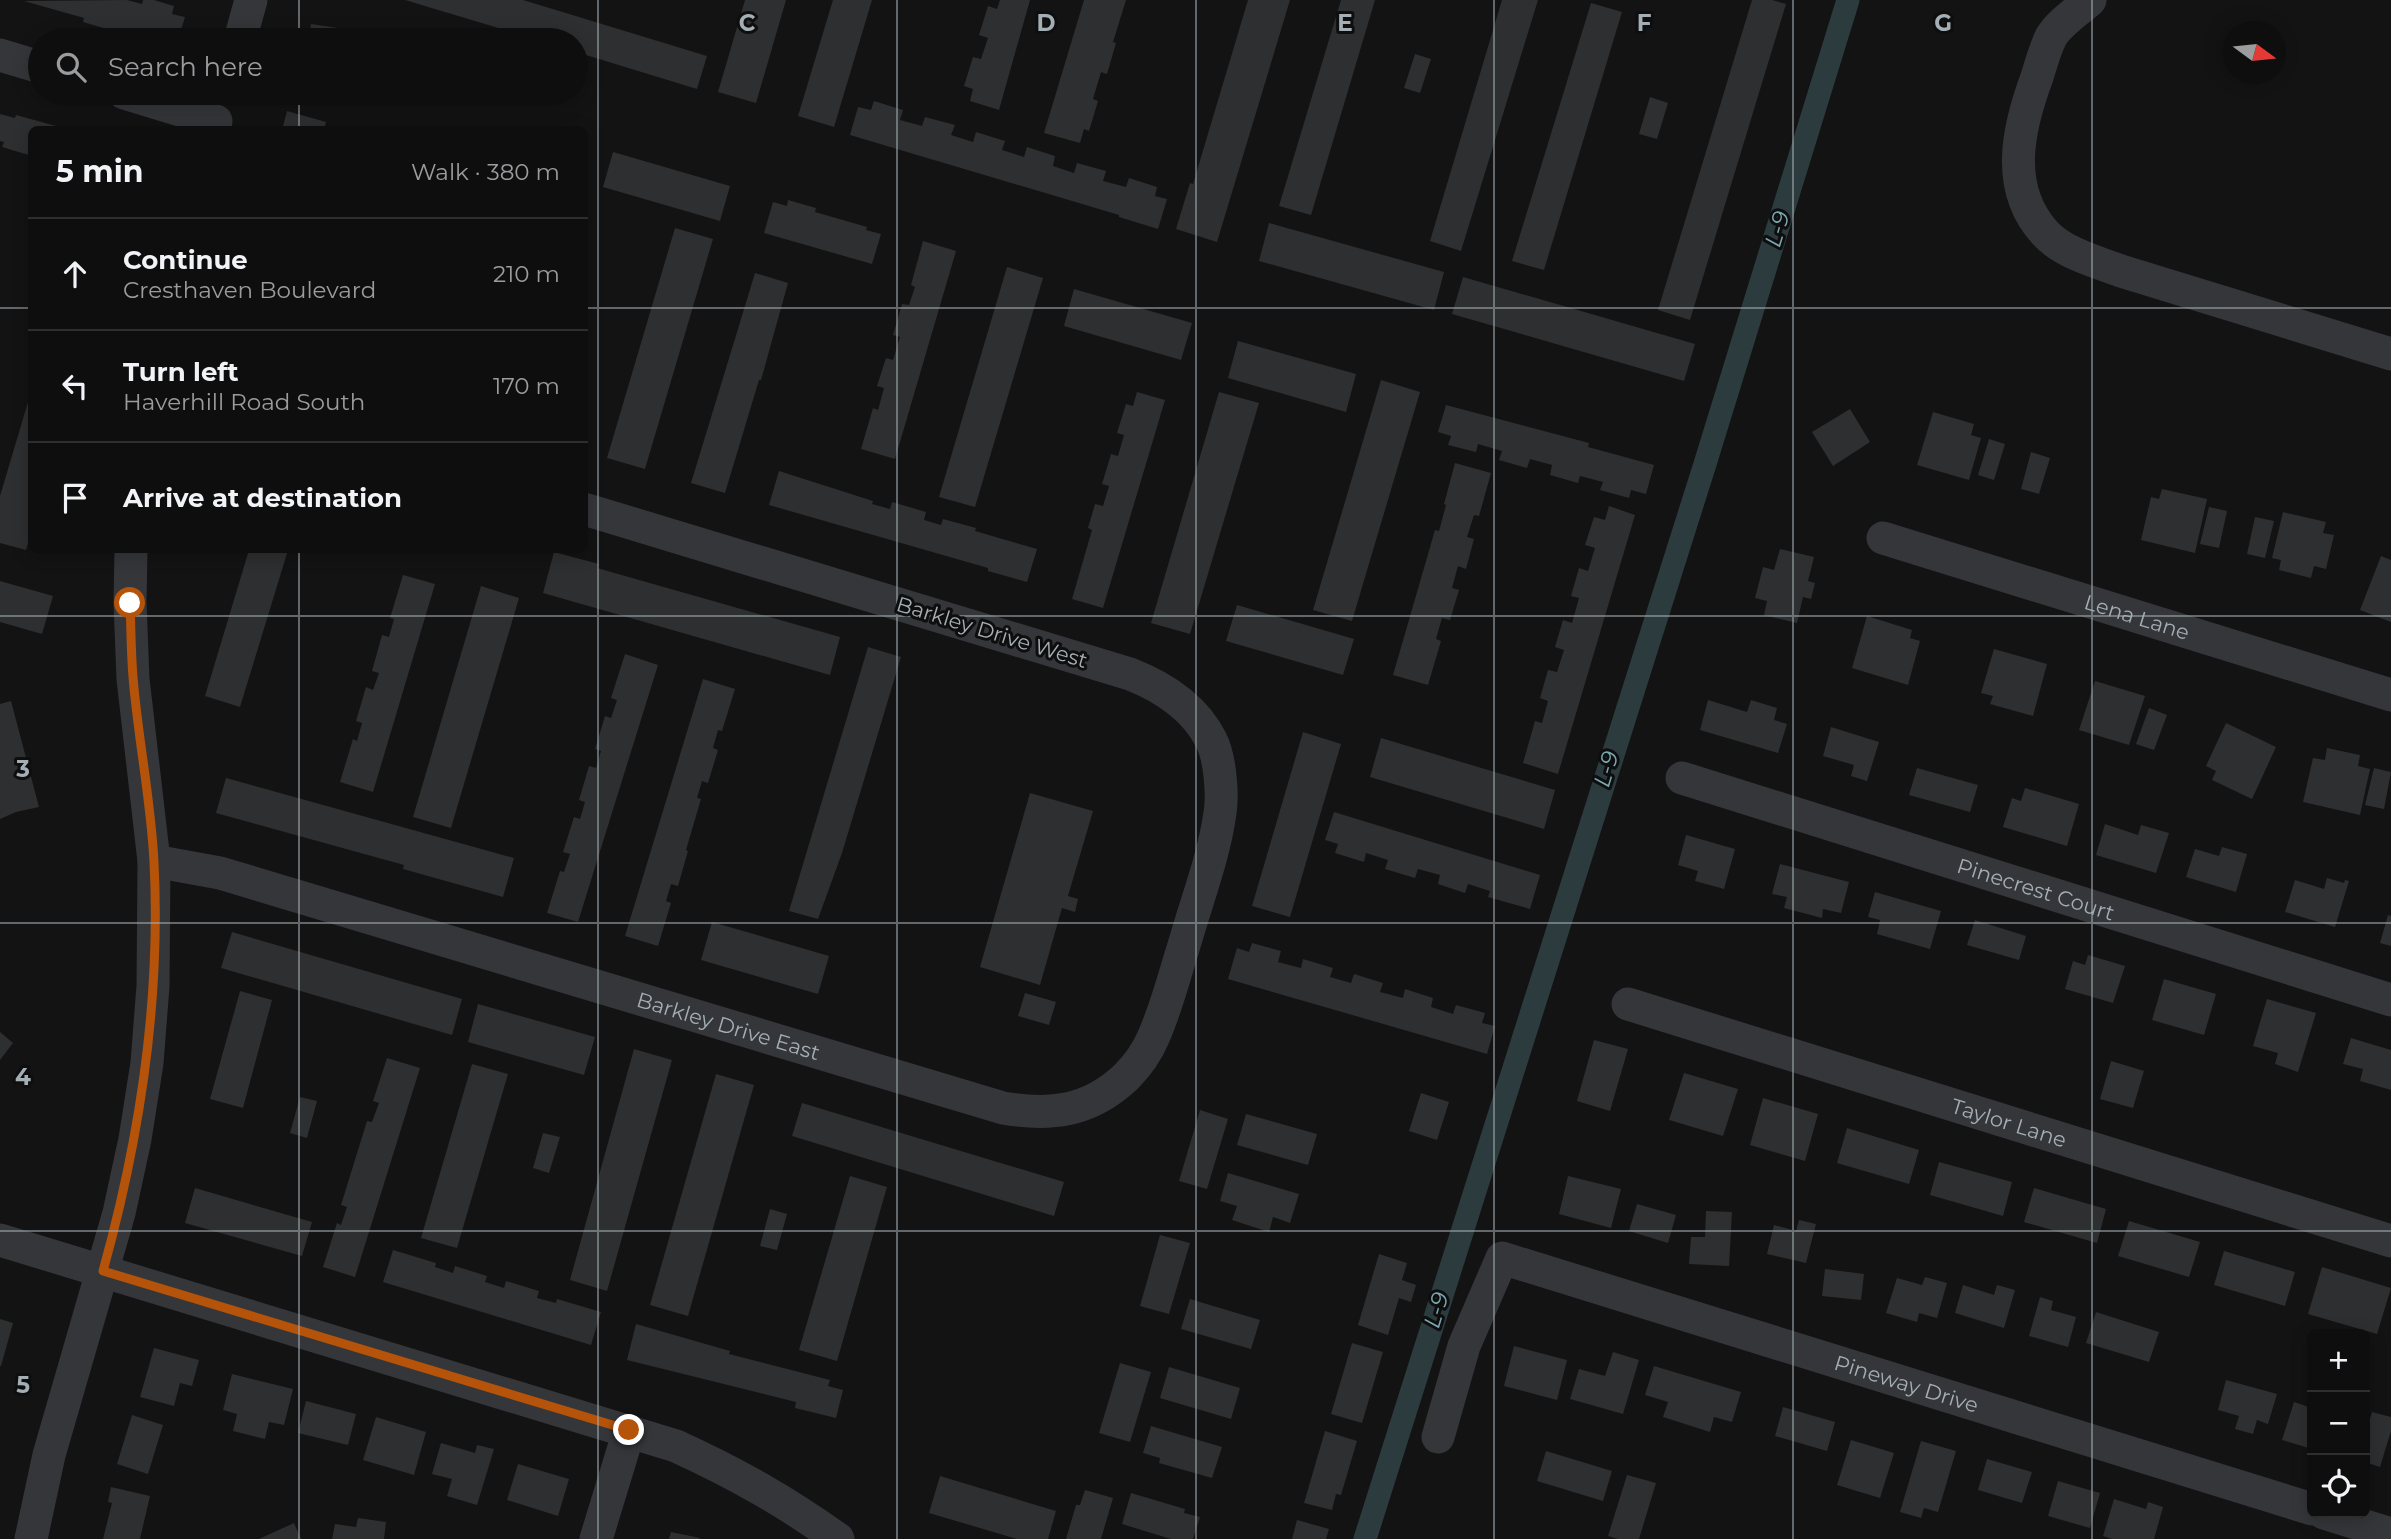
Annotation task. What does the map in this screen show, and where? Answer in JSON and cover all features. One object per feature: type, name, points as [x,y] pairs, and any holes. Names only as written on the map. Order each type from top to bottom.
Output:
[{"type":"street","points":[[243,28],[251,0]]},
{"type":"street","points":[[2090,0],[2052,35],[2023,115],[2018,147],[2024,197],[2045,233],[2080,255],[2121,271],[2391,354]]},
{"type":"street","points":[[0,55],[28,63]]},
{"type":"street","points":[[178,105],[218,114]]},
{"type":"street","name":"Barkley Drive West","points":[[588,510],[1130,674],[1163,689],[1187,710],[1212,741],[1220,780],[1222,796],[1218,827],[1194,911]]},
{"type":"street","name":"Lena Lane","points":[[1883,538],[2391,695]]},
{"type":"street","points":[[31,1539],[49,1455],[119,1213],[135,1139],[147,1063],[153,986],[154,861],[133,679],[131,553]]},
{"type":"street","name":"Pinecrest Court","points":[[1682,778],[2391,1000]]},
{"type":"street","name":"Barkley Drive East","points":[[154,861],[220,873],[990,1105],[1034,1113],[1066,1110],[1101,1096],[1137,1065],[1159,1022],[1194,911]]},
{"type":"street","name":"Taylor Lane","points":[[1628,1004],[2391,1241]]},
{"type":"street","points":[[0,1240],[676,1446],[733,1472],[788,1503],[838,1539]]},
{"type":"street","name":"Pineway Drive","points":[[1438,1437],[1464,1346],[1502,1258],[2307,1507]]},
{"type":"street","points":[[596,1539],[629,1430]]},
{"type":"street","points":[[2340,1518],[2391,1534]]},
{"type":"building","points":[[127,0],[142,4],[143,0],[154,0],[174,6],[172,14],[185,17],[182,28],[103,28],[83,22],[84,18],[24,1]]},
{"type":"building","points":[[405,0],[523,0],[707,56],[697,89],[588,56],[588,28],[498,28]]},
{"type":"building","points":[[745,0],[786,0],[756,103],[718,92]]},
{"type":"building","points":[[833,0],[872,0],[834,127],[798,116]]},
{"type":"building","points":[[1000,0],[1030,0],[999,110],[970,101],[973,89],[964,86],[973,57],[981,59],[988,38],[979,35],[988,6],[997,9]]},
{"type":"building","points":[[1084,0],[1126,0],[1113,42],[1116,43],[1107,74],[1101,72],[1093,99],[1098,101],[1089,131],[1084,129],[1080,143],[1044,133]]},
{"type":"building","points":[[1248,0],[1290,0],[1217,242],[1176,229],[1190,183],[1193,184]]},
{"type":"building","points":[[1341,0],[1375,0],[1311,215],[1279,206]]},
{"type":"building","points":[[1502,0],[1538,0],[1461,251],[1430,241]]},
{"type":"building","points":[[1752,0],[1772,0],[1786,4],[1690,320],[1658,310]]},
{"type":"building","points":[[1591,3],[1622,12],[1544,270],[1512,261]]},
{"type":"building","points":[[311,24],[338,28],[310,28]]},
{"type":"building","points":[[1415,54],[1431,59],[1420,93],[1404,88]]},
{"type":"building","points":[[1650,97],[1668,103],[1657,139],[1639,134]]},
{"type":"building","points":[[874,101],[903,110],[900,120],[922,126],[925,117],[955,125],[951,135],[973,142],[976,132],[1005,141],[1002,150],[1024,157],[1027,147],[1055,156],[1053,166],[1074,173],[1077,163],[1106,171],[1103,181],[1126,187],[1129,178],[1157,187],[1155,196],[1167,199],[1158,229],[850,135],[858,107],[871,110]]},
{"type":"building","points":[[287,111],[326,122],[325,126],[283,126]]},
{"type":"building","points":[[0,114],[15,118],[16,115],[56,126],[28,126],[28,155],[2,147],[4,142],[0,141]]},
{"type":"building","points":[[613,152],[730,186],[720,221],[603,187]]},
{"type":"building","points":[[788,200],[816,208],[815,212],[867,227],[866,230],[881,234],[872,264],[764,233],[773,202],[787,206]]},
{"type":"building","points":[[1269,223],[1444,272],[1434,310],[1259,261]]},
{"type":"building","points":[[675,228],[713,239],[645,469],[607,458]]},
{"type":"building","points":[[923,241],[956,251],[895,459],[861,449],[873,408],[878,410],[884,388],[877,386],[886,358],[893,360],[900,337],[893,335],[902,304],[909,305],[915,287],[911,285]]},
{"type":"building","points":[[1007,267],[1043,278],[975,507],[939,497]]},
{"type":"building","points":[[755,273],[788,283],[725,493],[691,483]]},
{"type":"building","points":[[1463,277],[1695,344],[1684,381],[1452,314]]},
{"type":"building","points":[[1074,289],[1192,323],[1181,360],[1064,326]]},
{"type":"building","points":[[1238,341],[1356,374],[1346,412],[1228,378]]},
{"type":"building","points":[[1381,380],[1420,392],[1352,621],[1313,610]]},
{"type":"building","points":[[1137,392],[1165,400],[1103,608],[1072,599],[1092,530],[1088,528],[1095,504],[1103,506],[1109,486],[1102,484],[1111,454],[1118,456],[1124,435],[1117,433],[1126,404],[1133,406]]},
{"type":"building","points":[[1219,392],[1259,403],[1190,634],[1151,623]]},
{"type":"building","points":[[28,402],[26,550],[0,543],[0,496]]},
{"type":"building","points":[[1446,405],[1589,443],[1588,447],[1654,465],[1646,494],[1631,490],[1629,498],[1600,490],[1603,482],[1580,476],[1578,483],[1550,475],[1552,465],[1530,459],[1527,468],[1499,460],[1502,451],[1478,444],[1476,452],[1448,445],[1451,436],[1438,432]]},
{"type":"building","points":[[1850,409],[1870,442],[1833,466],[1812,432]]},
{"type":"building","points":[[1933,412],[1974,424],[1971,435],[1981,438],[1969,480],[1917,465]]},
{"type":"building","points":[[1989,439],[2005,444],[1994,480],[1978,475]]},
{"type":"building","points":[[2031,452],[2050,458],[2039,494],[2021,489]]},
{"type":"building","points":[[1455,463],[1491,473],[1479,516],[1474,515],[1467,537],[1474,539],[1466,569],[1458,566],[1452,588],[1459,590],[1450,620],[1442,618],[1436,639],[1441,641],[1428,685],[1393,675],[1435,530],[1439,531]]},
{"type":"building","points":[[779,471],[873,501],[872,504],[890,509],[892,502],[926,512],[924,520],[941,525],[943,519],[1037,549],[1027,582],[988,571],[988,568],[769,505]]},
{"type":"building","points":[[2162,489],[2207,499],[2195,553],[2141,540],[2151,497],[2159,499]]},
{"type":"building","points":[[1609,506],[1635,515],[1558,774],[1523,763],[1535,721],[1542,723],[1548,701],[1540,698],[1548,670],[1557,672],[1564,650],[1555,647],[1563,620],[1572,623],[1579,598],[1571,596],[1579,568],[1588,571],[1595,548],[1585,545],[1594,517],[1605,520]]},
{"type":"building","points":[[2209,507],[2227,511],[2219,548],[2200,544]]},
{"type":"building","points":[[2283,512],[2326,522],[2323,533],[2334,535],[2326,569],[2314,566],[2311,578],[2279,570],[2281,560],[2272,558]]},
{"type":"building","points":[[2255,517],[2274,521],[2265,558],[2247,554]]},
{"type":"building","points":[[1780,549],[1814,557],[1808,581],[1815,583],[1811,599],[1803,597],[1797,623],[1764,615],[1767,601],[1755,598],[1763,567],[1774,570]]},
{"type":"building","points":[[248,553],[287,553],[240,707],[205,696]]},
{"type":"building","points":[[554,553],[558,553],[599,564],[597,568],[840,637],[830,675],[543,593]]},
{"type":"building","points":[[2381,556],[2391,560],[2391,622],[2360,610]]},
{"type":"building","points":[[403,575],[435,584],[373,792],[340,782],[353,739],[357,741],[362,723],[356,721],[366,687],[373,690],[379,673],[372,671],[382,635],[389,637],[394,619],[390,618]]},
{"type":"building","points":[[0,581],[53,596],[42,634],[0,622]]},
{"type":"building","points":[[481,586],[519,598],[451,828],[413,817]]},
{"type":"building","points":[[1237,605],[1354,639],[1343,675],[1226,641]]},
{"type":"building","points":[[1867,616],[1912,630],[1910,638],[1920,641],[1908,685],[1852,668]]},
{"type":"building","points":[[868,647],[901,657],[842,853],[818,919],[789,911]]},
{"type":"building","points":[[1994,649],[2047,664],[2033,716],[1990,704],[1993,696],[1981,693]]},
{"type":"building","points":[[625,654],[658,665],[578,922],[547,913],[560,871],[564,872],[570,854],[563,852],[574,817],[580,819],[585,802],[579,800],[589,766],[596,768],[601,751],[595,749],[605,716],[611,718],[617,700],[611,698]]},
{"type":"building","points":[[703,679],[735,689],[722,731],[718,730],[713,748],[718,750],[708,783],[702,781],[697,798],[701,799],[678,886],[671,884],[666,901],[671,903],[658,946],[625,936]]},
{"type":"building","points":[[2095,681],[2145,696],[2129,745],[2079,730]]},
{"type":"building","points":[[1708,700],[1747,712],[1751,700],[1777,708],[1774,720],[1787,724],[1778,753],[1700,730]]},
{"type":"building","points":[[11,701],[39,807],[0,819],[0,704]]},
{"type":"building","points":[[2149,708],[2167,715],[2154,750],[2136,744]]},
{"type":"building","points":[[2226,723],[2276,747],[2252,799],[2212,780],[2216,771],[2206,766]]},
{"type":"building","points":[[1831,727],[1879,742],[1867,781],[1851,776],[1854,765],[1823,756]]},
{"type":"building","points":[[1303,732],[1341,744],[1290,917],[1252,906]]},
{"type":"building","points":[[1381,738],[1555,790],[1544,829],[1370,777]]},
{"type":"building","points":[[2327,748],[2360,755],[2358,766],[2370,769],[2360,815],[2303,802],[2313,758],[2325,760]]},
{"type":"building","points":[[1917,768],[1978,785],[1970,812],[1909,795]]},
{"type":"building","points":[[2374,768],[2391,772],[2384,809],[2365,805]]},
{"type":"building","points":[[226,778],[514,858],[503,897],[403,869],[404,865],[216,813]]},
{"type":"building","points":[[2025,788],[2079,804],[2067,846],[2003,827],[2012,798],[2021,801]]},
{"type":"building","points":[[1030,793],[1093,811],[1068,896],[1078,899],[1075,912],[1062,908],[1040,985],[980,967]]},
{"type":"building","points":[[1334,812],[1540,875],[1530,909],[1488,897],[1490,891],[1468,884],[1465,893],[1438,884],[1440,875],[1418,869],[1415,878],[1385,869],[1388,860],[1366,853],[1364,862],[1335,853],[1338,844],[1325,840]]},
{"type":"building","points":[[2105,824],[2138,835],[2141,825],[2169,833],[2156,873],[2096,855]]},
{"type":"building","points":[[1686,835],[1735,849],[1724,889],[1695,881],[1698,871],[1678,865]]},
{"type":"building","points":[[2222,847],[2247,854],[2236,892],[2186,877],[2195,849],[2219,856]]},
{"type":"building","points":[[1780,864],[1849,882],[1841,913],[1823,909],[1822,918],[1784,908],[1787,897],[1772,894]]},
{"type":"building","points":[[2327,878],[2344,883],[2345,880],[2349,881],[2335,927],[2285,912],[2295,880],[2324,889]]},
{"type":"building","points":[[1875,892],[1941,911],[1930,949],[1877,934],[1880,920],[1868,917]]},
{"type":"building","points":[[2388,915],[2391,916],[2391,946],[2380,943]]},
{"type":"building","points":[[1975,920],[2026,936],[2019,960],[1967,945]]},
{"type":"building","points":[[712,922],[829,956],[818,994],[701,960]]},
{"type":"building","points":[[232,932],[462,999],[452,1035],[221,968]]},
{"type":"building","points":[[1252,943],[1281,951],[1278,962],[1301,968],[1303,959],[1333,968],[1330,977],[1351,983],[1354,974],[1383,983],[1380,992],[1403,998],[1405,989],[1433,998],[1431,1007],[1453,1014],[1456,1005],[1485,1013],[1482,1023],[1495,1026],[1487,1054],[1228,979],[1237,948],[1249,952]]},
{"type":"building","points":[[2088,955],[2125,966],[2113,1003],[2065,989],[2073,961],[2085,965]]},
{"type":"building","points":[[2164,979],[2216,994],[2204,1035],[2152,1020]]},
{"type":"building","points":[[240,991],[272,1000],[243,1108],[210,1099]]},
{"type":"building","points":[[1025,993],[1056,1002],[1049,1025],[1018,1016]]},
{"type":"building","points":[[2267,999],[2316,1013],[2298,1072],[2275,1064],[2278,1053],[2253,1046]]},
{"type":"building","points":[[478,1004],[595,1037],[584,1075],[468,1042]]},
{"type":"building","points":[[0,1032],[13,1043],[0,1060]]},
{"type":"building","points":[[2351,1038],[2391,1050],[2391,1090],[2360,1081],[2363,1069],[2343,1064]]},
{"type":"building","points":[[1594,1040],[1628,1049],[1610,1111],[1577,1101]]},
{"type":"building","points":[[634,1049],[672,1060],[607,1291],[570,1280]]},
{"type":"building","points":[[387,1058],[420,1068],[355,1277],[323,1267],[337,1223],[341,1225],[347,1207],[341,1205],[367,1121],[372,1122],[379,1103],[373,1101]]},
{"type":"building","points":[[2111,1061],[2144,1071],[2133,1108],[2100,1099]]},
{"type":"building","points":[[472,1064],[508,1074],[457,1248],[421,1238]]},
{"type":"building","points":[[1684,1073],[1738,1089],[1723,1136],[1669,1120]]},
{"type":"building","points":[[716,1074],[754,1085],[688,1316],[650,1305]]},
{"type":"building","points":[[1421,1093],[1449,1102],[1437,1140],[1409,1131]]},
{"type":"building","points":[[300,1097],[317,1101],[307,1138],[290,1133]]},
{"type":"building","points":[[1763,1098],[1818,1114],[1805,1161],[1750,1145]]},
{"type":"building","points":[[802,1103],[1064,1182],[1054,1216],[792,1136]]},
{"type":"building","points":[[1200,1110],[1228,1119],[1207,1189],[1179,1181]]},
{"type":"building","points":[[1246,1114],[1317,1134],[1308,1165],[1237,1145]]},
{"type":"building","points":[[1847,1128],[1919,1150],[1909,1184],[1837,1163]]},
{"type":"building","points":[[543,1133],[560,1137],[549,1173],[533,1168]]},
{"type":"building","points":[[1939,1162],[2012,1182],[2003,1216],[1930,1195]]},
{"type":"building","points":[[1228,1173],[1299,1194],[1290,1223],[1273,1217],[1269,1232],[1232,1220],[1237,1206],[1220,1201]]},
{"type":"building","points":[[850,1176],[887,1187],[837,1361],[799,1350]]},
{"type":"building","points":[[1568,1176],[1621,1189],[1611,1228],[1559,1214]]},
{"type":"building","points":[[195,1188],[312,1222],[302,1256],[185,1223]]},
{"type":"building","points":[[2034,1188],[2106,1209],[2097,1243],[2024,1222]]},
{"type":"building","points":[[1637,1204],[1676,1215],[1668,1243],[1629,1231]]},
{"type":"building","points":[[770,1209],[787,1214],[777,1250],[760,1246]]},
{"type":"building","points":[[1706,1211],[1732,1212],[1729,1266],[1689,1264],[1691,1237],[1705,1237]]},
{"type":"building","points":[[1799,1220],[1816,1224],[1806,1263],[1767,1254],[1774,1225],[1796,1231]]},
{"type":"building","points":[[2129,1221],[2200,1242],[2189,1277],[2118,1256]]},
{"type":"building","points":[[1160,1235],[1190,1243],[1169,1314],[1140,1306]]},
{"type":"building","points":[[393,1250],[436,1263],[435,1267],[453,1273],[455,1266],[487,1276],[485,1282],[504,1288],[506,1281],[539,1291],[537,1298],[556,1303],[557,1299],[601,1312],[591,1345],[383,1282]]},
{"type":"building","points":[[2224,1251],[2295,1272],[2285,1306],[2214,1285]]},
{"type":"building","points":[[1379,1254],[1407,1263],[1402,1280],[1416,1285],[1411,1302],[1399,1298],[1388,1335],[1358,1325]]},
{"type":"building","points":[[2322,1267],[2391,1288],[2377,1334],[2370,1332],[2370,1329],[2360,1329],[2308,1314]]},
{"type":"building","points":[[1825,1269],[1864,1274],[1861,1300],[1822,1296]]},
{"type":"building","points":[[1925,1277],[1947,1283],[1937,1318],[1919,1313],[1917,1322],[1886,1313],[1897,1278],[1922,1285]]},
{"type":"building","points":[[1963,1285],[1994,1295],[1997,1285],[2015,1290],[2004,1328],[1955,1313]]},
{"type":"building","points":[[2040,1297],[2053,1301],[2051,1310],[2076,1317],[2068,1347],[2029,1336]]},
{"type":"building","points":[[1190,1299],[1260,1320],[1251,1349],[1181,1329]]},
{"type":"building","points":[[2096,1312],[2159,1332],[2149,1362],[2086,1343]]},
{"type":"building","points":[[0,1319],[13,1323],[1,1366],[0,1366]]},
{"type":"building","points":[[636,1324],[730,1351],[729,1354],[830,1380],[828,1386],[843,1390],[836,1418],[795,1408],[796,1402],[627,1360]]},
{"type":"building","points":[[1352,1343],[1383,1352],[1362,1423],[1331,1414]]},
{"type":"building","points":[[1514,1346],[1567,1360],[1557,1400],[1504,1386]]},
{"type":"building","points":[[154,1348],[199,1360],[192,1386],[180,1383],[174,1406],[140,1397]]},
{"type":"building","points":[[1613,1352],[1639,1360],[1623,1414],[1570,1399],[1579,1369],[1605,1376]]},
{"type":"building","points":[[1120,1363],[1151,1372],[1130,1442],[1099,1433]]},
{"type":"building","points":[[1654,1366],[1741,1392],[1732,1422],[1714,1417],[1710,1432],[1663,1417],[1668,1402],[1645,1395]]},
{"type":"building","points":[[1169,1367],[1240,1388],[1231,1419],[1160,1398]]},
{"type":"building","points":[[232,1374],[293,1389],[284,1425],[269,1422],[265,1439],[233,1431],[237,1414],[223,1410]]},
{"type":"building","points":[[2226,1380],[2277,1394],[2268,1424],[2257,1420],[2253,1434],[2235,1429],[2239,1416],[2218,1410]]},
{"type":"building","points":[[306,1401],[356,1414],[348,1445],[298,1433]]},
{"type":"building","points":[[2294,1402],[2307,1406],[2307,1448],[2282,1440]]},
{"type":"building","points":[[1783,1407],[1835,1422],[1827,1451],[1775,1436]]},
{"type":"building","points":[[2372,1412],[2391,1417],[2391,1431],[2380,1467],[2370,1464]]},
{"type":"building","points":[[132,1415],[163,1425],[148,1474],[117,1464]]},
{"type":"building","points":[[376,1417],[426,1432],[414,1475],[363,1460]]},
{"type":"building","points":[[1151,1426],[1222,1447],[1212,1478],[1159,1463],[1160,1458],[1143,1453]]},
{"type":"building","points":[[1325,1431],[1357,1441],[1341,1495],[1336,1494],[1332,1510],[1304,1503]]},
{"type":"building","points":[[1851,1440],[1894,1453],[1880,1498],[1837,1485]]},
{"type":"building","points":[[1921,1441],[1956,1451],[1938,1512],[1924,1508],[1921,1518],[1900,1512]]},
{"type":"building","points":[[441,1443],[475,1453],[477,1445],[494,1449],[477,1505],[447,1496],[452,1479],[432,1474]]},
{"type":"building","points":[[1546,1451],[1612,1471],[1603,1501],[1537,1481]]},
{"type":"building","points":[[1987,1459],[2032,1472],[2022,1503],[1978,1490]]},
{"type":"building","points":[[518,1464],[569,1479],[558,1516],[507,1500]]},
{"type":"building","points":[[1627,1475],[1656,1483],[1639,1539],[1608,1536]]},
{"type":"building","points":[[940,1476],[1056,1511],[1048,1539],[1017,1539],[929,1513]]},
{"type":"building","points":[[2058,1481],[2100,1493],[2090,1528],[2048,1516]]},
{"type":"building","points":[[111,1487],[150,1496],[140,1539],[103,1539],[112,1503],[108,1502]]},
{"type":"building","points":[[1085,1490],[1113,1498],[1101,1539],[1066,1539],[1076,1505],[1080,1505]]},
{"type":"building","points":[[1131,1493],[1185,1509],[1184,1513],[1200,1517],[1193,1539],[1171,1539],[1122,1524]]},
{"type":"building","points":[[2114,1499],[2146,1509],[2148,1502],[2163,1507],[2154,1539],[2112,1539],[2103,1536]]},
{"type":"building","points":[[358,1518],[386,1522],[384,1539],[332,1539],[335,1524],[356,1527]]},
{"type":"building","points":[[1297,1520],[1329,1529],[1326,1539],[1292,1539]]},
{"type":"building","points":[[294,1523],[301,1539],[259,1539]]},
{"type":"building","points":[[671,1532],[700,1538],[669,1539]]},
{"type":"waterway","name":"L-9","points":[[1365,1539],[1705,464],[1848,0]]},
{"type":"route","points":[[130,603],[133,679],[154,861],[153,986],[147,1063],[135,1139],[103,1271],[629,1430]]}]
